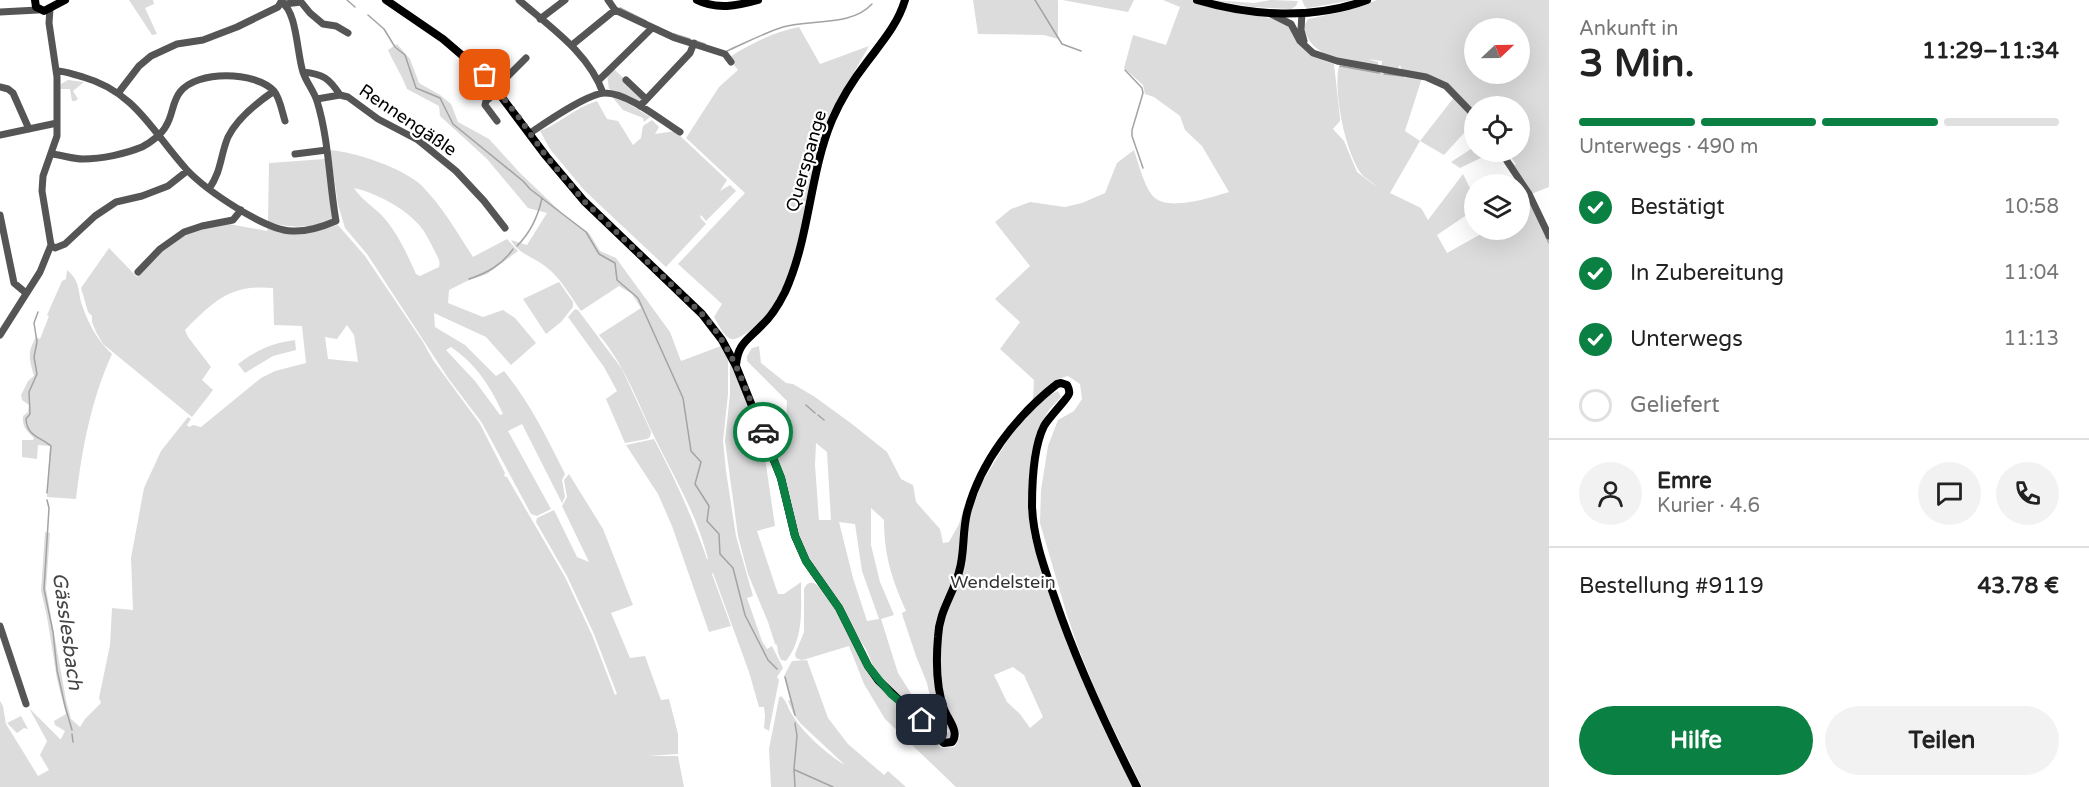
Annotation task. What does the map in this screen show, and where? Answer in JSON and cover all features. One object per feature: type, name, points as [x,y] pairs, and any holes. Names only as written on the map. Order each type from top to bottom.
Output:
[{"type":"main road","points":[[42,6],[65,0]]},
{"type":"main road","points":[[386,0],[473,64],[497,89],[546,156],[584,201],[702,314],[727,347],[781,478],[795,536],[806,561],[839,608],[868,666],[891,694],[922,720],[944,743],[952,742],[955,734],[945,711],[938,685],[938,629],[945,604],[959,574],[964,528],[972,496],[994,452],[1018,421],[1057,384],[1067,385],[1069,393],[1067,398],[1049,417],[1038,444],[1032,506],[1034,524],[1039,549],[1064,626],[1097,707],[1137,787]]},
{"type":"main road","points":[[697,0],[708,5],[724,7],[758,0]]},
{"type":"main road","name":"Querspange","points":[[741,345],[771,315],[782,299],[801,245],[821,153],[838,106],[853,80],[893,27],[905,0]]},
{"type":"main road","points":[[1197,0],[1266,13],[1299,13],[1367,0]]},
{"type":"main road","points":[[727,347],[750,336]]},
{"type":"main road","points":[[727,347],[741,345]]},
{"type":"main road","points":[[736,366],[741,345]]},
{"type":"street","points":[[519,0],[572,45],[599,80],[603,93]]},
{"type":"street","points":[[540,19],[565,0]]},
{"type":"street","points":[[608,0],[615,10],[652,28],[725,54],[731,62]]},
{"type":"street","points":[[57,74],[64,71],[93,80],[119,93],[159,134],[187,171],[241,210],[268,225],[294,232],[312,230],[336,221],[327,150],[317,99],[303,72],[291,13],[283,2]]},
{"type":"street","points":[[119,93],[139,66],[157,52],[177,44],[213,36],[278,7],[283,2],[301,2],[323,24],[336,26],[348,33]]},
{"type":"street","points":[[0,12],[42,6],[49,23],[57,74],[57,136],[43,176],[42,191],[51,246],[40,273],[0,335]]},
{"type":"street","points":[[572,45],[615,10]]},
{"type":"street","points":[[1266,13],[1291,24],[1314,53],[1329,59],[1426,77],[1452,91],[1464,104]]},
{"type":"street","points":[[1296,33],[1299,13]]},
{"type":"street","points":[[1299,13],[1301,30],[1307,46]]},
{"type":"street","points":[[599,80],[652,28]]},
{"type":"street","points":[[640,106],[690,53],[694,43]]},
{"type":"street","points":[[497,121],[485,104],[526,58]]},
{"type":"street","name":"Rennengäßle","points":[[303,72],[320,74],[333,84],[340,95]]},
{"type":"street","points":[[51,154],[83,159],[143,146],[166,126],[180,91],[195,81],[228,76],[243,77],[264,84],[274,91],[285,121]]},
{"type":"street","points":[[626,80],[646,99]]},
{"type":"street","points":[[0,87],[13,93],[29,129]]},
{"type":"street","points":[[209,189],[218,176],[227,139],[233,129],[274,91]]},
{"type":"street","points":[[530,133],[578,103],[603,93],[640,106],[680,132]]},
{"type":"street","name":"Rennengäßle","points":[[317,99],[340,95],[348,97],[399,132],[418,140],[456,171],[505,228]]},
{"type":"street","points":[[0,135],[57,123]]},
{"type":"street","points":[[295,154],[327,150]]},
{"type":"street","points":[[1508,162],[1529,194],[1549,236]]},
{"type":"street","points":[[51,246],[55,248],[65,244],[95,216],[116,202],[142,196],[168,186],[187,171]]},
{"type":"street","points":[[138,272],[171,240],[202,226],[233,220],[241,210]]},
{"type":"street","points":[[0,215],[14,283],[26,293]]},
{"type":"street","points":[[0,626],[26,704]]},
{"type":"green space","points":[[129,0],[153,0],[154,4],[145,8],[157,34],[152,35]]},
{"type":"green space","points":[[973,0],[1058,0],[1058,39],[1044,35],[978,34]]},
{"type":"green space","points":[[1062,0],[1134,0],[1128,12]]},
{"type":"green space","points":[[1163,0],[1191,0],[1285,21],[1300,42],[1311,52],[1334,64],[1340,121],[1333,129],[1344,141],[1357,172],[1377,187],[1360,172],[1345,135],[1339,105],[1339,66],[1379,71],[1383,74],[1384,72],[1404,75],[1406,78],[1407,76],[1422,78],[1405,131],[1420,141],[1390,193],[1421,208],[1428,220],[1463,174],[1464,217],[1437,235],[1447,253],[1470,240],[1530,240],[1531,203],[1549,241],[1549,787],[1142,787],[1099,699],[1067,615],[1040,523],[1041,490],[1048,446],[1058,420],[1074,411],[1082,399],[1080,384],[1068,376],[1055,380],[1033,401],[1034,380],[1000,349],[1020,322],[995,299],[1030,266],[995,222],[1011,209],[1030,202],[1065,207],[1082,203],[1105,193],[1117,163],[1134,150],[1148,189],[1155,198],[1162,202],[1192,202],[1229,192],[1202,146],[1185,130],[1180,116],[1154,97],[1145,94],[1143,85],[1124,68],[1133,35],[1166,45],[1180,7]]},
{"type":"green space","points":[[1212,0],[1254,3],[1271,0],[1298,1],[1291,9],[1252,7]]},
{"type":"green space","points":[[1302,0],[1354,0],[1308,8]]},
{"type":"green space","points":[[1377,0],[1549,0],[1549,187],[1531,194],[1530,174],[1518,174],[1511,162],[1515,165],[1514,162],[1530,162],[1530,96],[1464,96],[1464,102],[1443,83],[1426,76],[1402,71],[1400,65],[1397,70],[1381,67],[1382,61],[1368,59],[1378,62],[1378,66],[1333,57],[1314,46],[1308,37],[1304,26],[1308,19],[1346,11]]},
{"type":"green space","points":[[799,27],[820,64],[869,46],[840,97],[790,271],[782,289],[761,322],[745,334],[732,339],[724,333],[714,317],[722,304],[678,264],[745,193],[686,138],[719,87],[738,70],[728,58],[762,39]]},
{"type":"green space","points":[[397,44],[410,59],[419,83],[451,104],[458,122],[489,139],[520,173],[562,213],[589,233],[600,251],[616,258],[670,332],[681,361],[721,346],[728,360],[728,394],[723,441],[726,471],[736,536],[753,596],[747,598],[762,641],[767,649],[772,646],[783,668],[777,677],[779,680],[769,731],[764,728],[764,707],[759,707],[749,672],[713,573],[731,626],[709,632],[672,526],[658,494],[626,445],[654,439],[683,498],[708,559],[691,509],[629,382],[616,358],[599,335],[641,308],[632,294],[619,286],[581,311],[551,271],[514,245],[511,240],[527,245],[547,213],[528,208],[487,159],[440,116],[439,106],[407,89],[388,50]]},
{"type":"green space","points":[[613,68],[644,98],[639,102],[630,96],[609,89],[607,75]]},
{"type":"green space","points":[[68,80],[84,82],[73,91],[78,99],[75,101],[72,101],[70,89],[60,89],[61,84]]},
{"type":"green space","points":[[1455,96],[1464,106],[1464,133],[1444,155],[1420,141]]},
{"type":"green space","points":[[613,98],[624,101],[650,117],[644,122],[643,118],[623,110]]},
{"type":"green space","points":[[597,101],[607,119],[618,121],[633,145],[641,138],[643,126],[652,120],[659,127],[655,134],[675,131],[727,180],[720,191],[730,185],[736,191],[706,221],[701,215],[700,217],[706,224],[666,267],[584,190],[550,149],[540,131]]},
{"type":"green space","points":[[330,150],[378,162],[413,179],[436,202],[473,257],[507,239],[518,251],[487,274],[449,290],[448,303],[483,317],[503,310],[515,318],[536,343],[511,365],[486,337],[434,313],[435,327],[465,345],[496,376],[504,371],[522,395],[565,474],[562,480],[565,497],[562,503],[522,424],[508,431],[551,509],[537,516],[531,514],[482,423],[448,378],[367,254],[345,228],[338,205]],"holes":[[[354,188],[390,202],[414,219],[428,238],[438,258],[439,267],[420,276],[416,274],[390,225]],[[451,347],[482,377],[503,414],[500,415],[475,381],[446,350]]]},
{"type":"green space","points":[[1464,154],[1464,162],[1472,162],[1460,168],[1451,162]]},
{"type":"green space","points":[[325,159],[334,220],[301,227],[268,222],[269,163]]},
{"type":"green space","points":[[229,224],[267,231],[268,228],[322,229],[338,225],[365,256],[433,360],[480,424],[505,473],[504,476],[507,477],[565,577],[592,635],[615,695],[617,694],[594,634],[567,576],[536,522],[537,518],[554,510],[577,557],[589,562],[562,506],[567,497],[564,480],[569,474],[603,529],[633,605],[611,613],[630,658],[645,656],[661,700],[669,699],[678,734],[678,754],[647,756],[678,756],[684,787],[0,787],[0,701],[6,724],[38,776],[49,770],[40,755],[47,741],[29,708],[60,739],[65,731],[55,725],[54,721],[66,714],[57,679],[41,591],[45,532],[50,533],[46,589],[66,700],[71,719],[80,727],[101,703],[99,698],[110,645],[112,608],[133,610],[131,558],[144,488],[161,451],[188,417],[191,419],[187,425],[189,427],[193,425],[201,427],[261,378],[275,371],[306,363],[302,326],[274,325],[273,288],[245,289],[223,297],[185,330],[211,367],[202,380],[213,390],[192,417],[103,344],[92,322],[92,316],[88,312],[81,288],[109,248],[137,277],[177,240],[199,229]],"holes":[[[347,325],[354,335],[358,362],[328,359],[325,337],[337,339]]]},
{"type":"green space","points":[[67,270],[77,282],[82,305],[91,326],[112,354],[98,389],[88,425],[76,499],[47,497],[50,446],[38,445],[37,459],[22,457],[22,440],[33,440],[34,438],[23,423],[23,416],[28,412],[29,405],[22,400],[21,395],[28,381],[34,376],[30,360],[31,347],[36,337],[40,339],[49,316],[47,315],[62,281],[66,279]]},
{"type":"green space","points":[[559,282],[573,302],[573,307],[561,322],[546,334],[523,299]]},
{"type":"green space","points":[[575,309],[622,369],[651,432],[647,439],[625,443],[606,399],[617,391],[604,367],[568,317]]},
{"type":"green space","points":[[295,340],[296,350],[273,356],[245,373],[238,364],[265,348]]},
{"type":"green space","points":[[759,346],[761,363],[786,383],[793,384],[815,397],[887,452],[901,479],[913,485],[916,502],[940,529],[943,543],[949,542],[959,524],[965,504],[959,561],[951,588],[943,600],[938,617],[935,681],[952,734],[950,739],[946,740],[929,724],[929,722],[944,737],[949,731],[932,706],[927,683],[903,617],[902,613],[906,611],[890,567],[885,545],[884,520],[871,508],[871,545],[880,582],[894,615],[881,619],[898,673],[928,720],[926,721],[876,673],[867,651],[811,562],[798,537],[782,470],[765,425],[785,439],[787,401],[747,361],[752,348]],"holes":[[[816,443],[827,452],[831,520],[819,520],[815,465]],[[839,522],[855,524],[862,571],[879,619],[867,621]]]},
{"type":"green space","points":[[732,365],[761,431],[775,526],[757,531],[778,594],[784,594],[801,582],[799,633],[786,661],[781,660],[778,653],[777,645],[748,574],[738,536],[725,441],[730,394],[730,366]]},
{"type":"green space","name":"Wendelstein","points":[[1058,391],[1061,397],[1049,410],[1040,425],[1028,507],[1031,534],[1067,644],[1133,787],[956,787],[885,719],[864,684],[849,646],[806,659],[796,658],[795,654],[804,632],[804,589],[811,582],[820,588],[844,622],[857,653],[923,725],[933,741],[941,748],[955,747],[960,736],[943,696],[940,664],[941,642],[943,621],[972,509],[982,483],[1010,436],[1050,395]],"holes":[[[1013,667],[1024,675],[1043,717],[1030,728],[1007,702],[994,675]]]},
{"type":"green space","points":[[807,660],[828,718],[848,744],[884,775],[888,771],[906,787],[771,787],[769,749],[781,696],[798,723],[810,737],[845,765],[800,723],[788,701],[790,700],[784,676],[792,661]]},
{"type":"green space","points":[[21,716],[28,729],[24,728],[17,733],[7,723]]},
{"type":"waterway","points":[[347,0],[355,7]]},
{"type":"waterway","points":[[1035,0],[1062,44],[1081,51]]},
{"type":"waterway","points":[[727,51],[783,27],[842,19],[853,16],[872,4]]},
{"type":"waterway","points":[[620,8],[646,21]]},
{"type":"waterway","points":[[368,15],[384,29],[395,47],[405,55],[416,88],[440,98],[453,124],[530,189],[586,232],[599,254],[615,263],[617,280],[638,298],[683,398],[691,451],[701,462],[695,484],[709,506],[707,521],[719,534],[720,554],[733,568],[745,615],[768,660],[777,669]]},
{"type":"waterway","points":[[674,34],[690,39]]},
{"type":"waterway","points":[[696,41],[705,44]]},
{"type":"waterway","points":[[1340,66],[1379,73]]},
{"type":"waterway","points":[[1125,70],[1142,88],[1143,93],[1132,130],[1143,168]]},
{"type":"waterway","points":[[1384,74],[1403,76]]},
{"type":"waterway","points":[[517,246],[533,224],[542,198]]},
{"type":"waterway","points":[[1546,237],[1549,243]]},
{"type":"waterway","points":[[469,279],[494,268],[513,249]]},
{"type":"waterway","name":"Gässlesbach","points":[[38,312],[34,323],[37,342],[34,357],[37,374],[29,392],[30,414],[26,419],[31,433],[51,446],[47,493]]},
{"type":"waterway","points":[[806,405],[815,413]]},
{"type":"waterway","points":[[818,415],[824,420]]},
{"type":"waterway","name":"Gässlesbach","points":[[47,500],[49,508],[44,589],[53,632],[57,670],[72,730]]},
{"type":"waterway","points":[[785,677],[795,715]]},
{"type":"waterway","points":[[795,723],[797,736],[795,787]]},
{"type":"waterway","points":[[72,734],[73,742]]},
{"type":"waterway","points":[[795,770],[833,787]]},
{"type":"way so far","points":[[485,75],[546,156],[584,201],[717,331],[731,354],[763,432]]},
{"type":"route","points":[[763,432],[781,478],[795,536],[806,561],[839,608],[868,666],[891,694],[922,720]]}]
